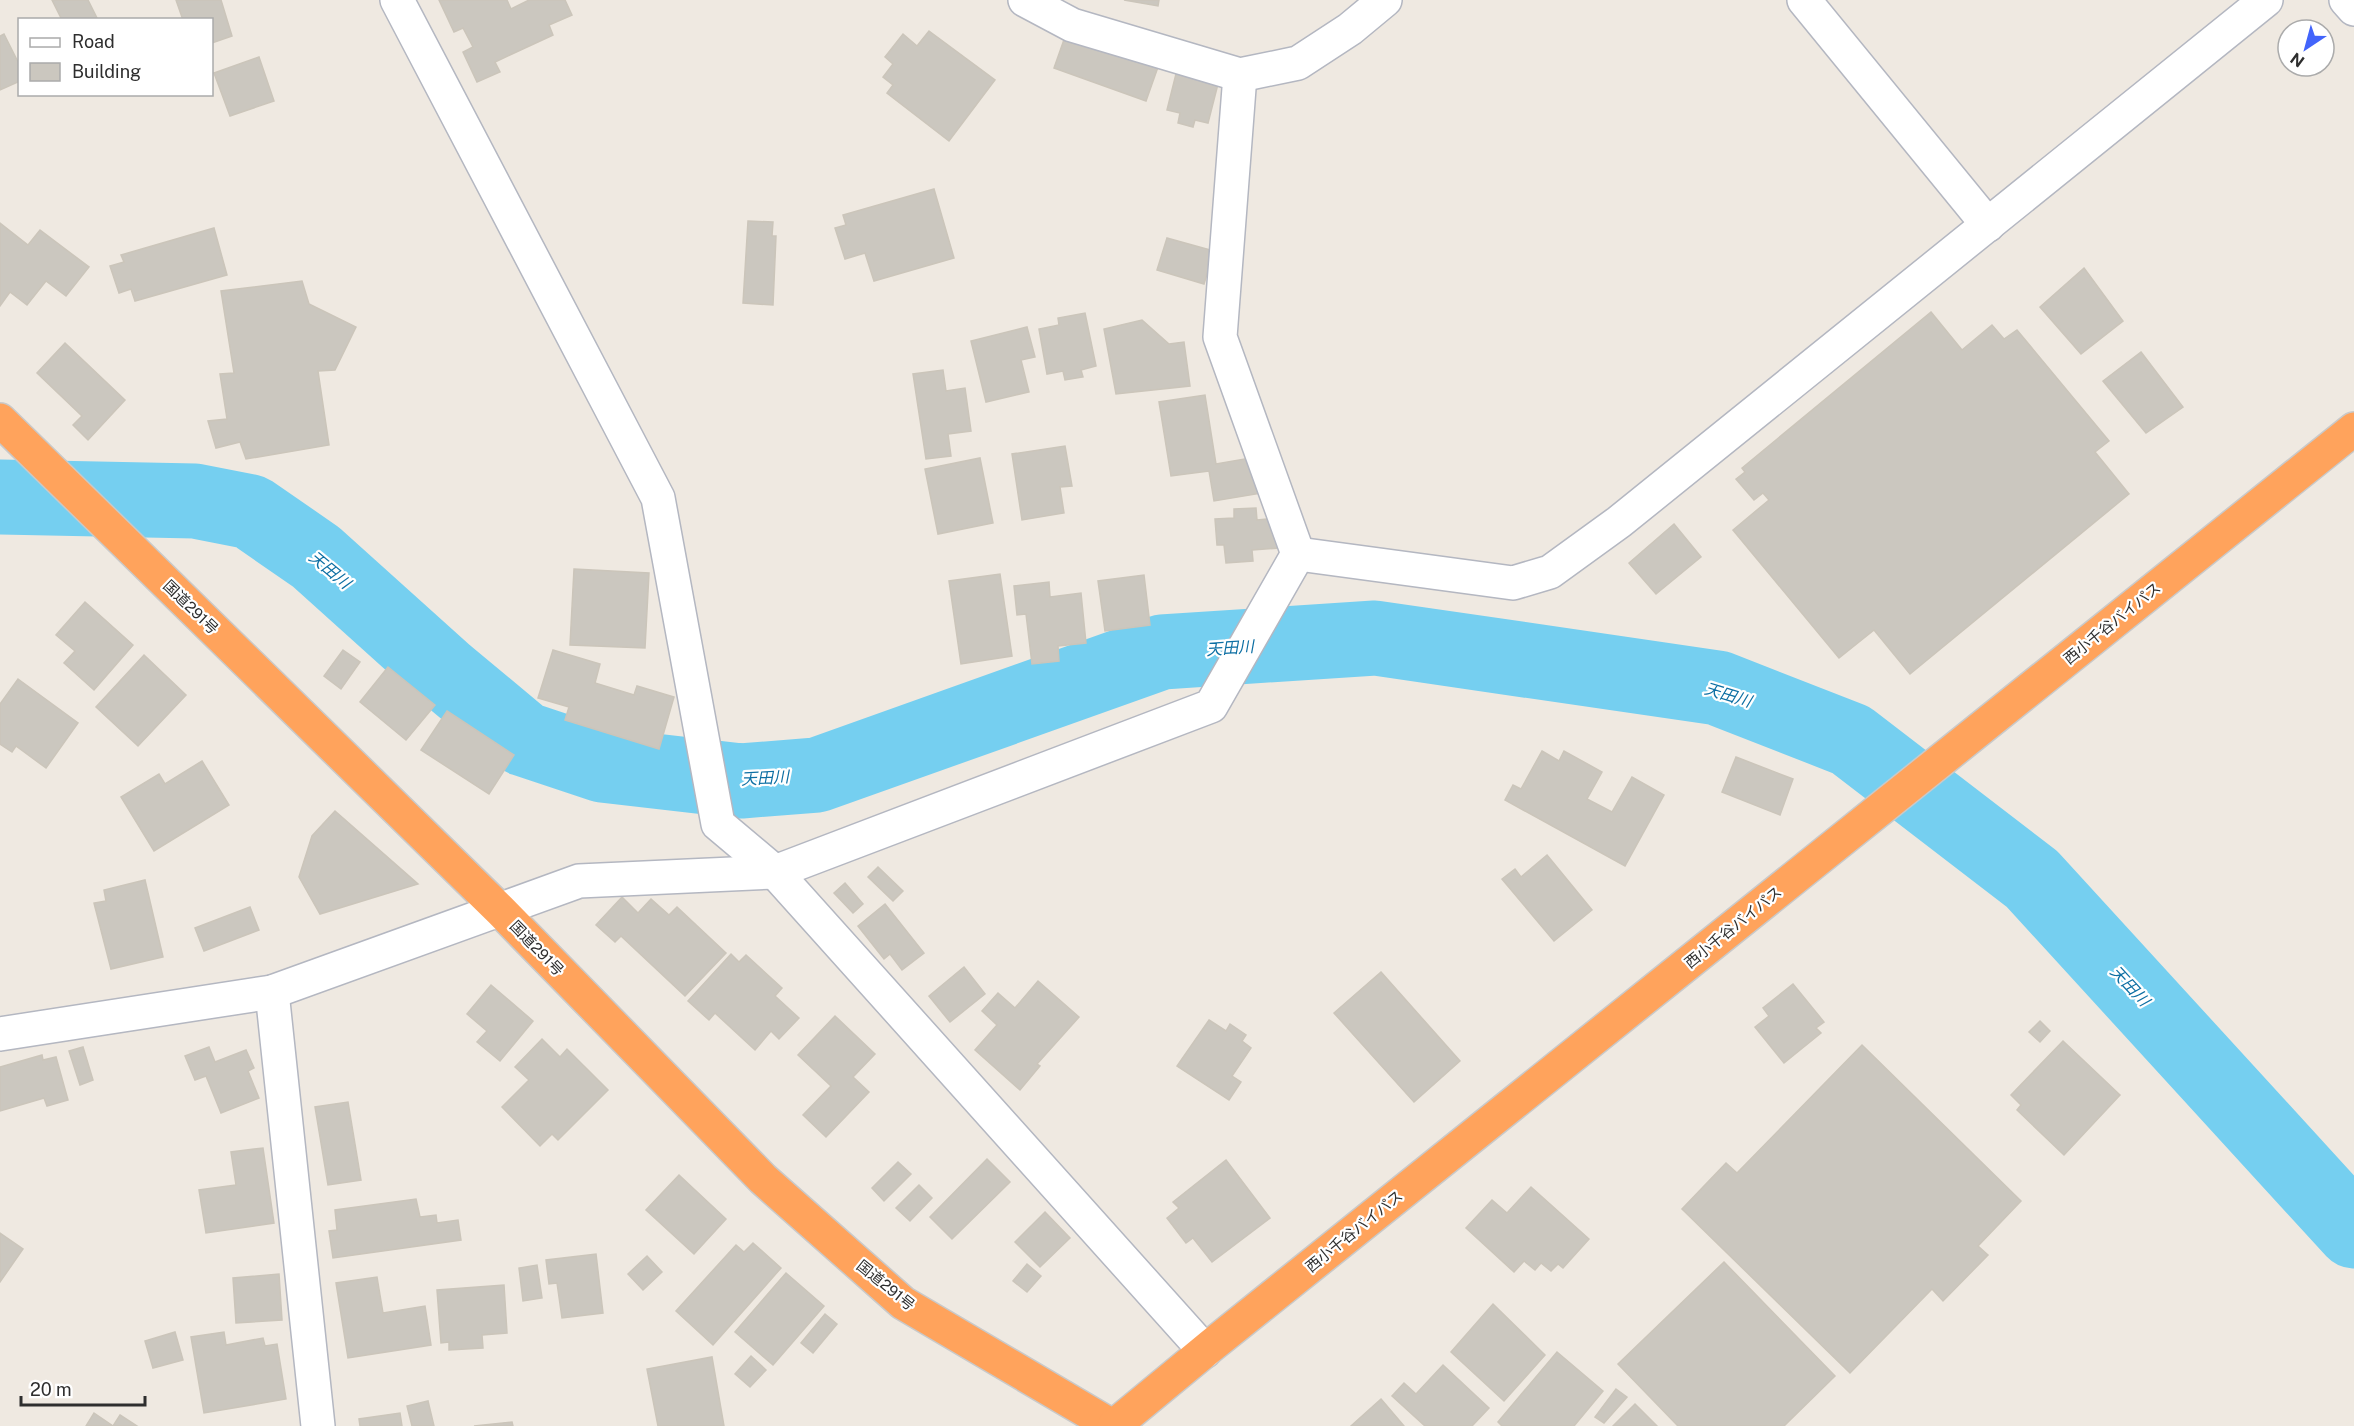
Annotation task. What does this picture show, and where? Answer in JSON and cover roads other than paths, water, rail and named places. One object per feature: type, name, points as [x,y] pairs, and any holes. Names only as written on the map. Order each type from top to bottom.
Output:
[{"type":"highway","name":"国道291号","points":[[0,420],[501,911],[763,1179],[903,1303],[1113,1426]]},
{"type":"highway","name":"西小千谷バイパス","points":[[1113,1426],[2354,429]]},
{"type":"street","points":[[397,0],[658,498],[718,824],[775,872],[1205,1351]]},
{"type":"street","points":[[1025,0],[1072,25],[1240,75],[1298,63],[1350,29],[1385,0]]},
{"type":"street","points":[[1804,0],[1988,225]]},
{"type":"street","points":[[1298,554],[1513,583],[1550,572],[1629,514],[2266,0]]},
{"type":"street","points":[[2346,0],[2354,9]]},
{"type":"street","points":[[0,1034],[272,992],[579,881],[775,872],[1211,706],[1298,554],[1220,337],[1240,75]]},
{"type":"street","points":[[272,992],[318,1426]]},
{"type":"waterway","name":"天田川","points":[[0,497],[195,501],[251,512],[316,557],[446,674],[524,739],[602,765],[741,781],[817,775],[1162,652],[1375,638],[1718,688],[1851,740],[2032,879],[2354,1231]]}]
